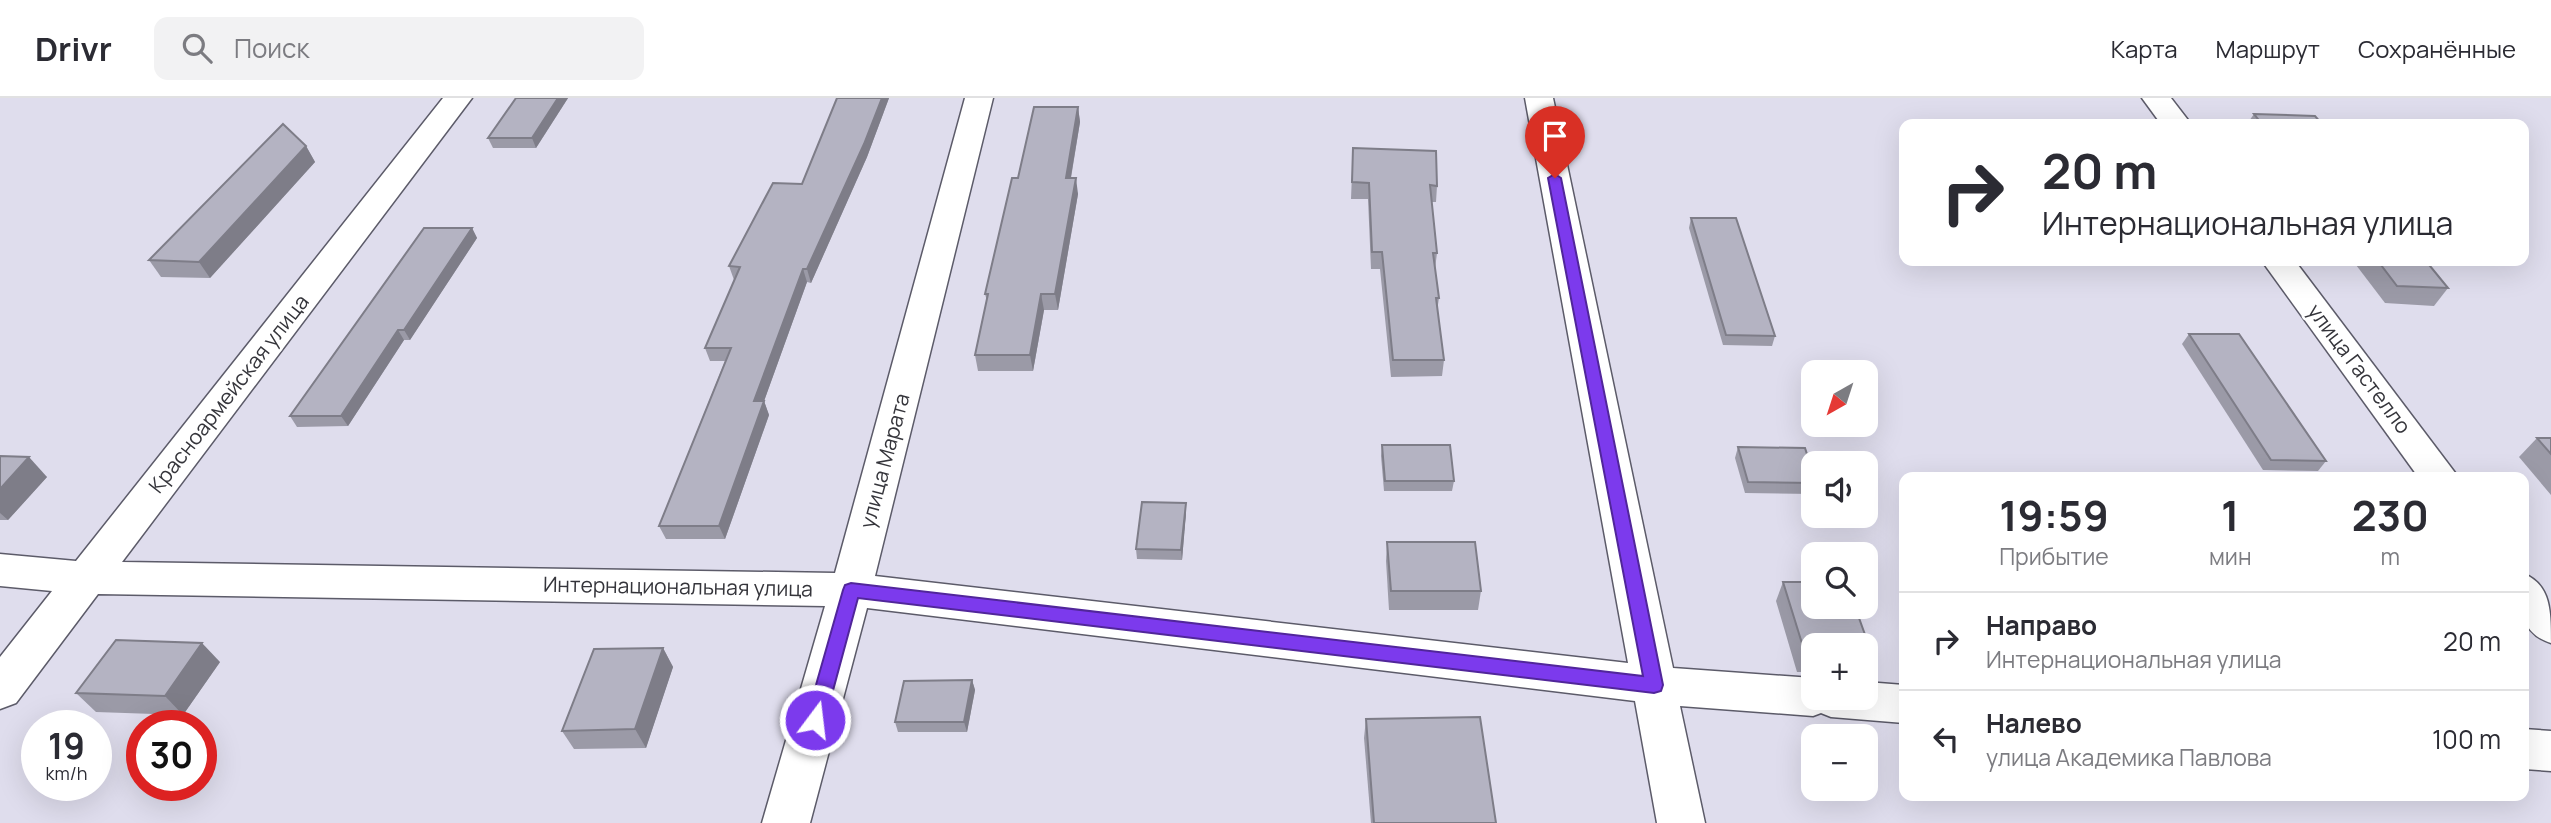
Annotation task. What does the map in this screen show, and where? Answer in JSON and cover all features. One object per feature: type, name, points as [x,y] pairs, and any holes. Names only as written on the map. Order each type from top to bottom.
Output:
[{"type":"street","name":"Красноармейская улица","points":[[0,690],[458,98]]},
{"type":"street","name":"улица Марата","points":[[786,823],[851,590],[979,98]]},
{"type":"street","points":[[1539,98],[1681,823]]},
{"type":"street","points":[[2156,98],[2172,119]]},
{"type":"street","name":"улица Гастелло","points":[[2282,266],[2436,472]]},
{"type":"street","name":"Интернациональная улица","points":[[0,570],[86,578],[851,590],[1654,685],[1801,696]]},
{"type":"street","points":[[2529,597],[2551,626]]},
{"type":"street","points":[[1878,702],[1899,704]]},
{"type":"street","points":[[2529,749],[2551,751]]},
{"type":"building","points":[[516,98],[558,98],[532,138],[488,138]]},
{"type":"building","points":[[837,98],[882,98],[807,269],[803,269],[754,401],[764,401],[719,526],[659,526],[731,348],[705,348],[740,267],[729,266],[773,183],[802,184]]},
{"type":"building","points":[[1034,107],[1078,107],[1066,178],[1076,178],[1055,294],[1041,294],[1030,355],[975,355],[988,294],[985,294],[1012,178],[1018,178]]},
{"type":"building","points":[[2254,114],[2315,116],[2318,119],[2258,119]]},
{"type":"building","points":[[283,124],[306,146],[199,262],[149,260]]},
{"type":"building","points":[[1353,148],[1436,151],[1437,186],[1430,185],[1437,253],[1433,253],[1439,298],[1436,298],[1444,360],[1393,360],[1382,252],[1372,252],[1369,183],[1352,182]]},
{"type":"building","points":[[1691,218],[1736,218],[1775,336],[1726,335]]},
{"type":"building","points":[[424,228],[472,228],[404,330],[398,330],[341,416],[290,416]]},
{"type":"building","points":[[2382,266],[2430,266],[2448,288],[2397,286]]},
{"type":"building","points":[[2189,334],[2239,334],[2326,461],[2271,460]]},
{"type":"building","points":[[2537,438],[2551,438],[2551,454]]},
{"type":"building","points":[[1382,445],[1450,445],[1454,481],[1385,481]]},
{"type":"building","points":[[1738,447],[1805,448],[1806,451],[1801,451],[1801,483],[1748,482]]},
{"type":"building","points":[[0,456],[29,457],[0,489]]},
{"type":"building","points":[[1142,502],[1186,503],[1181,550],[1136,549]]},
{"type":"building","points":[[1387,542],[1475,542],[1481,591],[1391,591]]},
{"type":"building","points":[[1783,582],[1801,582],[1801,619],[1859,619],[1864,633],[1801,633],[1801,640]]},
{"type":"building","points":[[116,640],[202,643],[165,696],[76,693]]},
{"type":"building","points":[[663,648],[635,729],[562,731],[594,649]]},
{"type":"building","points":[[972,680],[964,722],[895,722],[904,681]]},
{"type":"building","points":[[1480,717],[1496,823],[1374,823],[1366,719]]},
{"type":"route","points":[[815,720],[851,590],[1654,685],[1555,178]]}]
